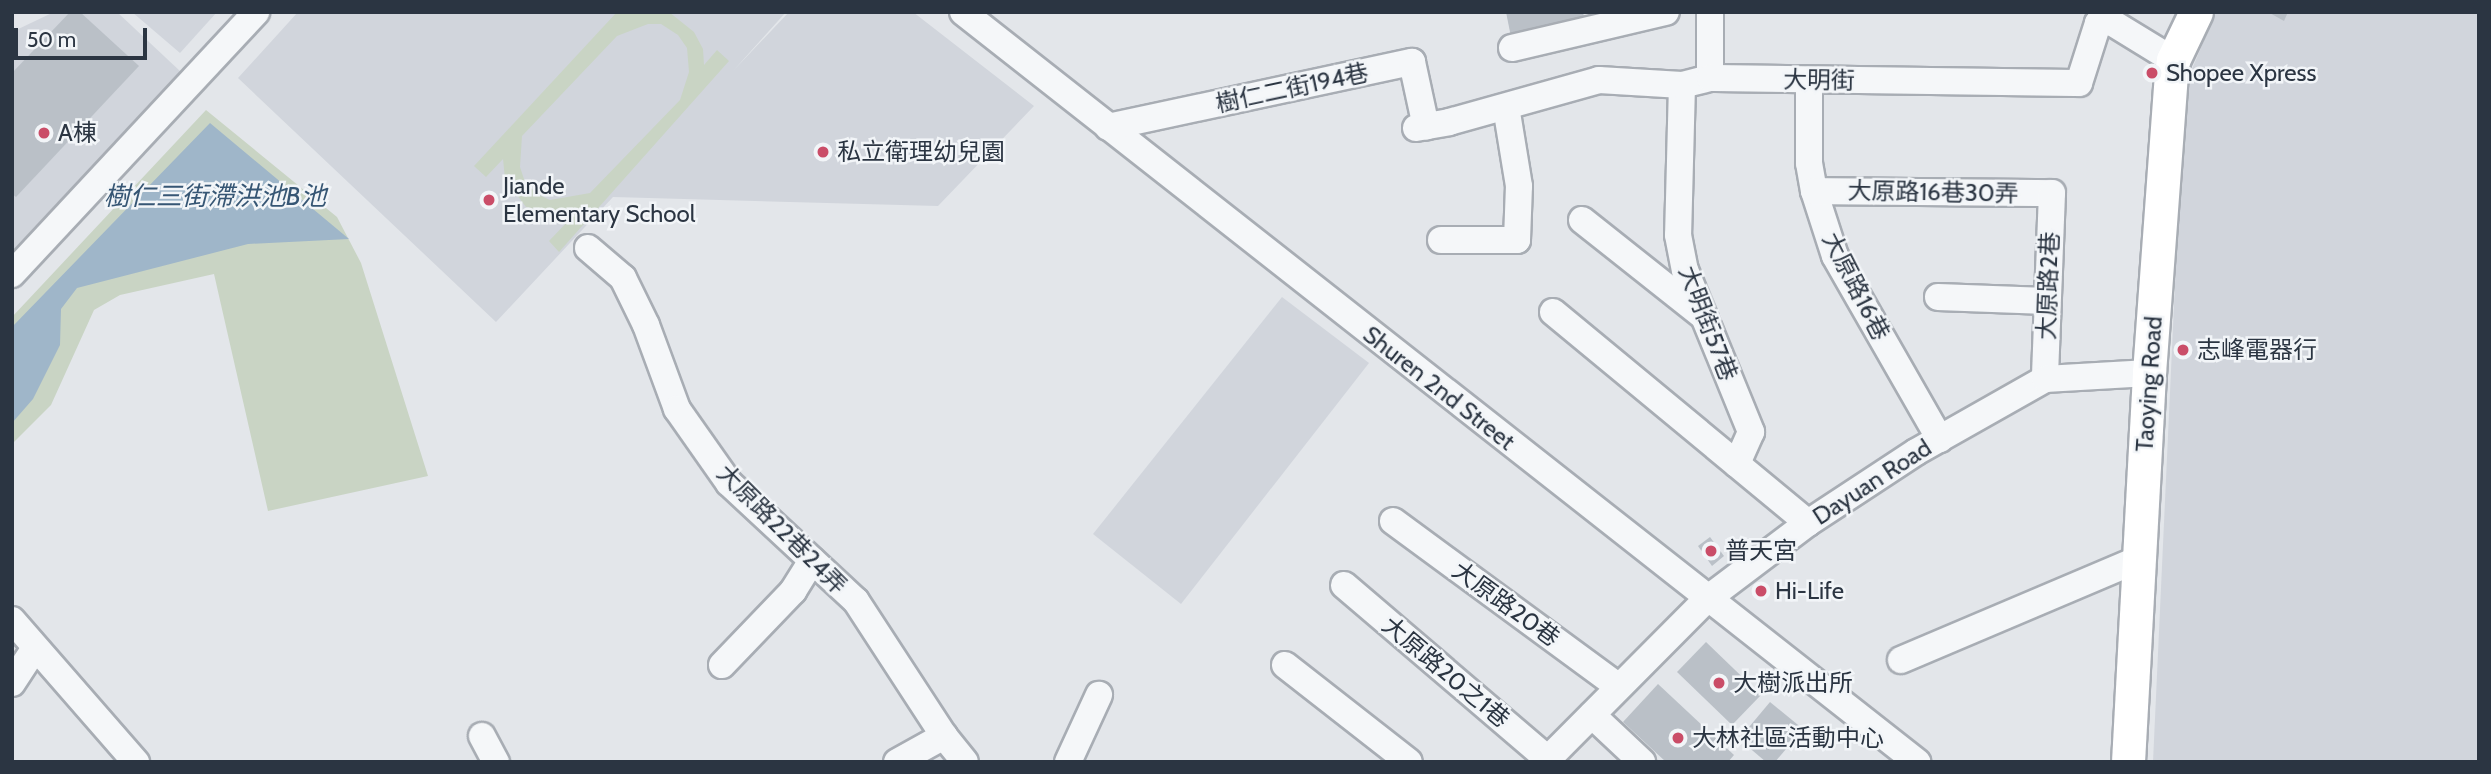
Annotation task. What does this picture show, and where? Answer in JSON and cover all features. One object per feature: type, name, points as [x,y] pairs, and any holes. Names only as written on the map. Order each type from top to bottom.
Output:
[{"type":"main road","name":"Taoying Road","points":[[2128,762],[2149,373],[2173,60],[2196,12]]},
{"type":"street","points":[[12,274],[256,12]]},
{"type":"street","name":"Shuren 2nd Street","points":[[963,12],[1917,762]]},
{"type":"street","points":[[1512,48],[1666,12]]},
{"type":"street","points":[[1710,12],[1710,78]]},
{"type":"street","name":"大明街","points":[[1421,128],[1599,80],[1682,85],[1710,78],[2079,83],[2098,23],[2111,22],[2173,60]]},
{"type":"street","name":"樹仁二街194巷","points":[[1108,127],[1412,62],[1421,128]]},
{"type":"street","name":"大原路16巷","points":[[1809,81],[1809,163],[1814,191],[1835,256],[1940,439]]},
{"type":"street","name":"大明街57巷","points":[[1682,85],[1678,235],[1685,270],[1751,432],[1737,464]]},
{"type":"street","points":[[1441,240],[1517,240],[1519,186],[1506,107]]},
{"type":"street","name":"大原路16巷30弄","points":[[1814,191],[2052,193]]},
{"type":"street","name":"大原路2巷","points":[[2045,379],[2052,193]]},
{"type":"street","points":[[1582,220],[1703,316]]},
{"type":"street","name":"大原路22巷24弄","points":[[588,248],[623,278],[646,325],[677,409],[729,483],[856,601],[944,736],[965,762]]},
{"type":"street","points":[[1938,297],[2047,301]]},
{"type":"street","points":[[1553,312],[1808,523]]},
{"type":"street","name":"Dayuan Road","points":[[1546,760],[1707,599],[1808,523],[1940,439],[2045,379],[2149,373]]},
{"type":"street","name":"大原路20巷","points":[[1393,521],[1619,687]]},
{"type":"street","points":[[1901,660],[2139,559]]},
{"type":"street","points":[[722,665],[793,592],[812,561]]},
{"type":"street","name":"大原路20之1巷","points":[[1343,584],[1546,760]]},
{"type":"street","points":[[12,620],[136,762]]},
{"type":"street","points":[[12,683],[36,648]]},
{"type":"street","points":[[1285,665],[1409,762]]},
{"type":"street","points":[[1068,762],[1099,695]]},
{"type":"street","points":[[1591,715],[1642,762]]},
{"type":"street","points":[[897,762],[944,736]]},
{"type":"street","points":[[482,737],[496,762]]},
{"type":"shaded area","points":[[54,12],[117,12],[181,72],[12,251],[12,32]]},
{"type":"shaded area","points":[[132,12],[217,12],[180,53]]},
{"type":"shaded area","name":"Jiande Elementary School","points":[[298,12],[786,12],[733,71],[789,12],[913,12],[1034,106],[938,206],[613,197],[496,322],[238,78]]},
{"type":"shaded area","points":[[2216,12],[2479,12],[2479,762],[2153,762],[2184,88]]},
{"type":"shaded area","points":[[1282,297],[1369,363],[1181,604],[1093,534]]},
{"type":"green space","points":[[617,12],[669,12],[694,32],[703,49],[704,65],[717,50],[729,61],[559,252],[549,241],[571,218],[526,207],[505,179],[503,159],[486,177],[474,166]],"holes":[[[648,24],[661,24],[678,35],[687,48],[689,72],[680,100],[590,193],[550,200],[537,194],[525,182],[520,167],[522,136],[617,36]]]},
{"type":"green space","points":[[206,110],[337,217],[361,263],[428,476],[268,511],[214,274],[120,295],[94,310],[51,405],[12,444],[12,317]]},
{"type":"water","name":"樹仁三街滯洪池B池","points":[[210,123],[349,239],[248,244],[77,288],[61,309],[60,345],[33,399],[12,423],[12,327]]},
{"type":"building","name":"A棟","points":[[70,12],[80,12],[139,66],[16,197],[12,194],[12,73]]},
{"type":"building","points":[[1506,12],[1583,12],[1585,23],[1511,37]]},
{"type":"building","points":[[2268,12],[2288,12],[2284,21]]},
{"type":"building","name":"普天宮","points":[[1710,537],[1724,556],[1712,566],[1698,546]]},
{"type":"building","name":"大樹派出所","points":[[1706,642],[1761,695],[1732,725],[1677,672]]},
{"type":"building","name":"大林社區活動中心","points":[[1658,684],[1734,755],[1728,762],[1666,762],[1623,722]]},
{"type":"building","points":[[1770,702],[1803,729],[1775,762],[1766,762],[1739,739]]},
{"type":"place","name":"Shopee Xpress","points":[[2152,73]]},
{"type":"place","name":"A棟","points":[[44,133]]},
{"type":"place","name":"私立衛理幼兒園","points":[[823,152]]},
{"type":"place","name":"Jiande Elementary School","points":[[489,200]]},
{"type":"place","name":"志峰電器行","points":[[2183,350]]},
{"type":"place","name":"普天宮","points":[[1711,551]]},
{"type":"place","name":"Hi-Life","points":[[1761,591]]},
{"type":"place","name":"大樹派出所","points":[[1719,683]]},
{"type":"place","name":"大林社區活動中心","points":[[1678,738]]}]
